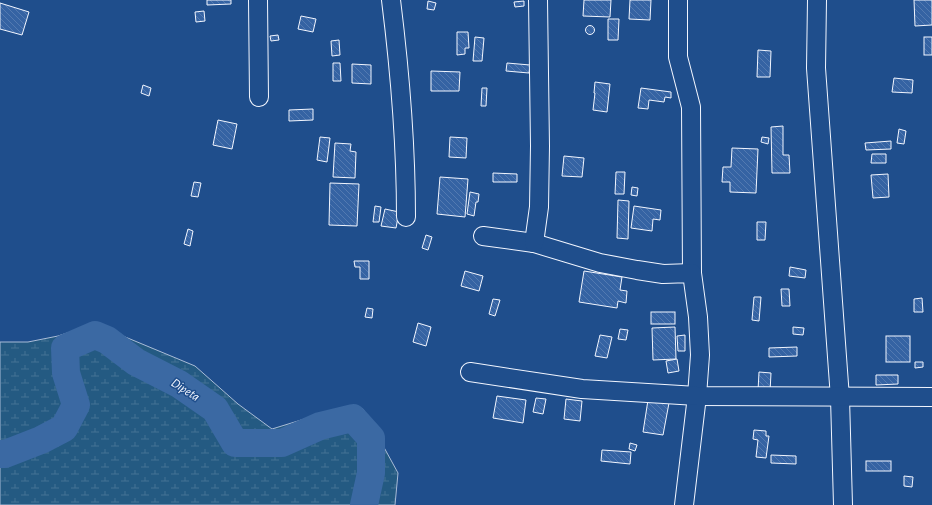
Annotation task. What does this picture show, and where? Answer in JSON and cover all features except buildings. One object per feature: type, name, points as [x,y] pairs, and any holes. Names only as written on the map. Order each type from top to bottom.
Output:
[{"type":"street","points":[[258,0],[259,97]]},
{"type":"street","points":[[391,0],[396,35],[406,169],[406,217]]},
{"type":"street","points":[[534,243],[539,207],[540,153],[538,0]]},
{"type":"street","points":[[678,0],[678,57],[691,107],[692,273],[698,317],[700,355],[697,396],[684,505]]},
{"type":"street","points":[[817,0],[816,68],[840,398],[843,505]]},
{"type":"street","points":[[483,236],[534,243],[600,263],[637,270],[663,274],[692,273]]},
{"type":"street","points":[[470,372],[582,388],[697,396],[840,398],[932,397]]},
{"type":"green space","points":[[94,324],[195,366],[238,404],[272,429],[340,408],[363,409],[398,473],[395,505],[0,505],[0,342],[28,342],[58,336]]},
{"type":"waterway","name":"Dipeta","points":[[0,454],[5,454],[41,440],[64,428],[76,405],[66,373],[65,348],[95,335],[107,340],[136,362],[179,384],[215,409],[235,443],[282,443],[320,426],[353,418],[371,438],[371,473],[364,505]]}]
